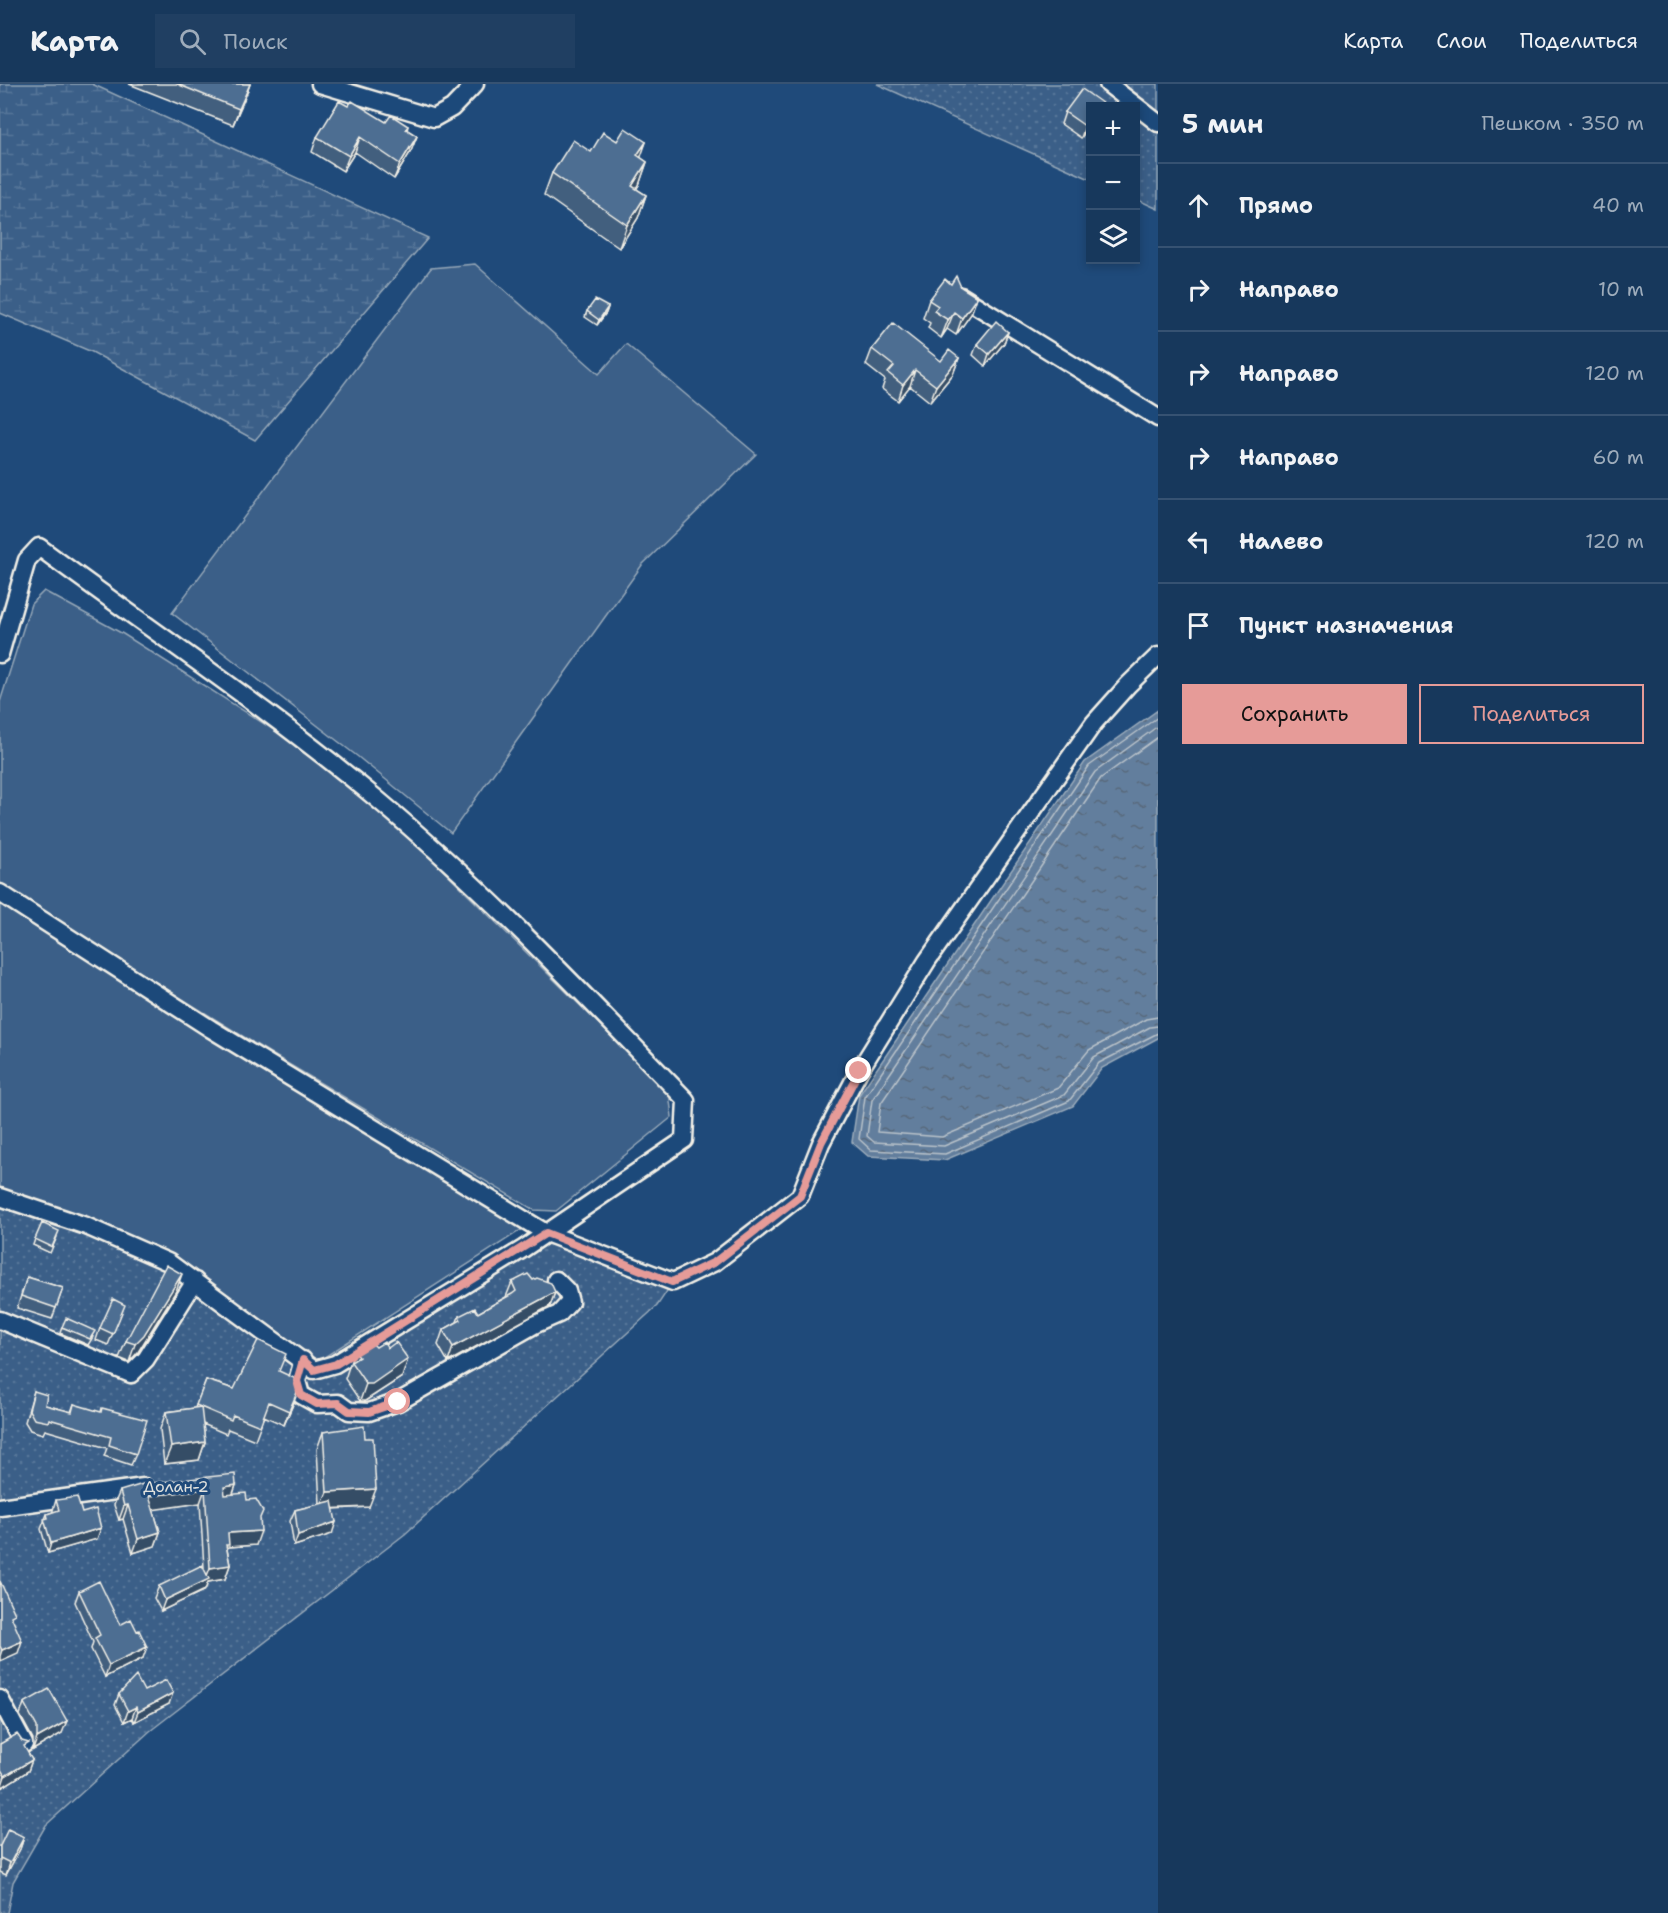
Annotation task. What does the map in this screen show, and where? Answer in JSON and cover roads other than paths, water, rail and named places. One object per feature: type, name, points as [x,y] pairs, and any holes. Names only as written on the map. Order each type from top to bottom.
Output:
[{"type":"street","points":[[320,84],[434,118],[452,108],[475,84]]},
{"type":"street","points":[[1108,84],[1158,123]]},
{"type":"street","points":[[962,296],[1158,418]]},
{"type":"street","points":[[0,654],[27,560],[39,546],[272,718],[378,800],[517,925],[686,1100],[684,1140],[546,1233],[336,1364],[314,1370],[168,1262],[106,1235],[0,1197]]},
{"type":"street","points":[[0,893],[211,1029],[546,1233],[672,1282],[715,1262],[800,1196],[821,1143],[853,1081],[927,961],[1094,723],[1158,656]]},
{"type":"street","points":[[303,1360],[297,1381],[301,1395],[317,1404],[338,1403],[349,1411],[369,1412],[398,1402],[525,1330],[559,1314],[570,1302],[567,1291],[556,1280]]},
{"type":"street","points":[[0,1320],[131,1374],[146,1359],[195,1281]]},
{"type":"street","points":[[0,1507],[164,1484]]},
{"type":"street","points":[[0,1699],[24,1744]]},
{"type":"water","points":[[1158,710],[1158,1038],[1102,1068],[1073,1106],[945,1160],[868,1156],[852,1142],[859,1095],[1085,762]]},
{"type":"park label","name":"Долан-2","points":[[176,1486]]}]
